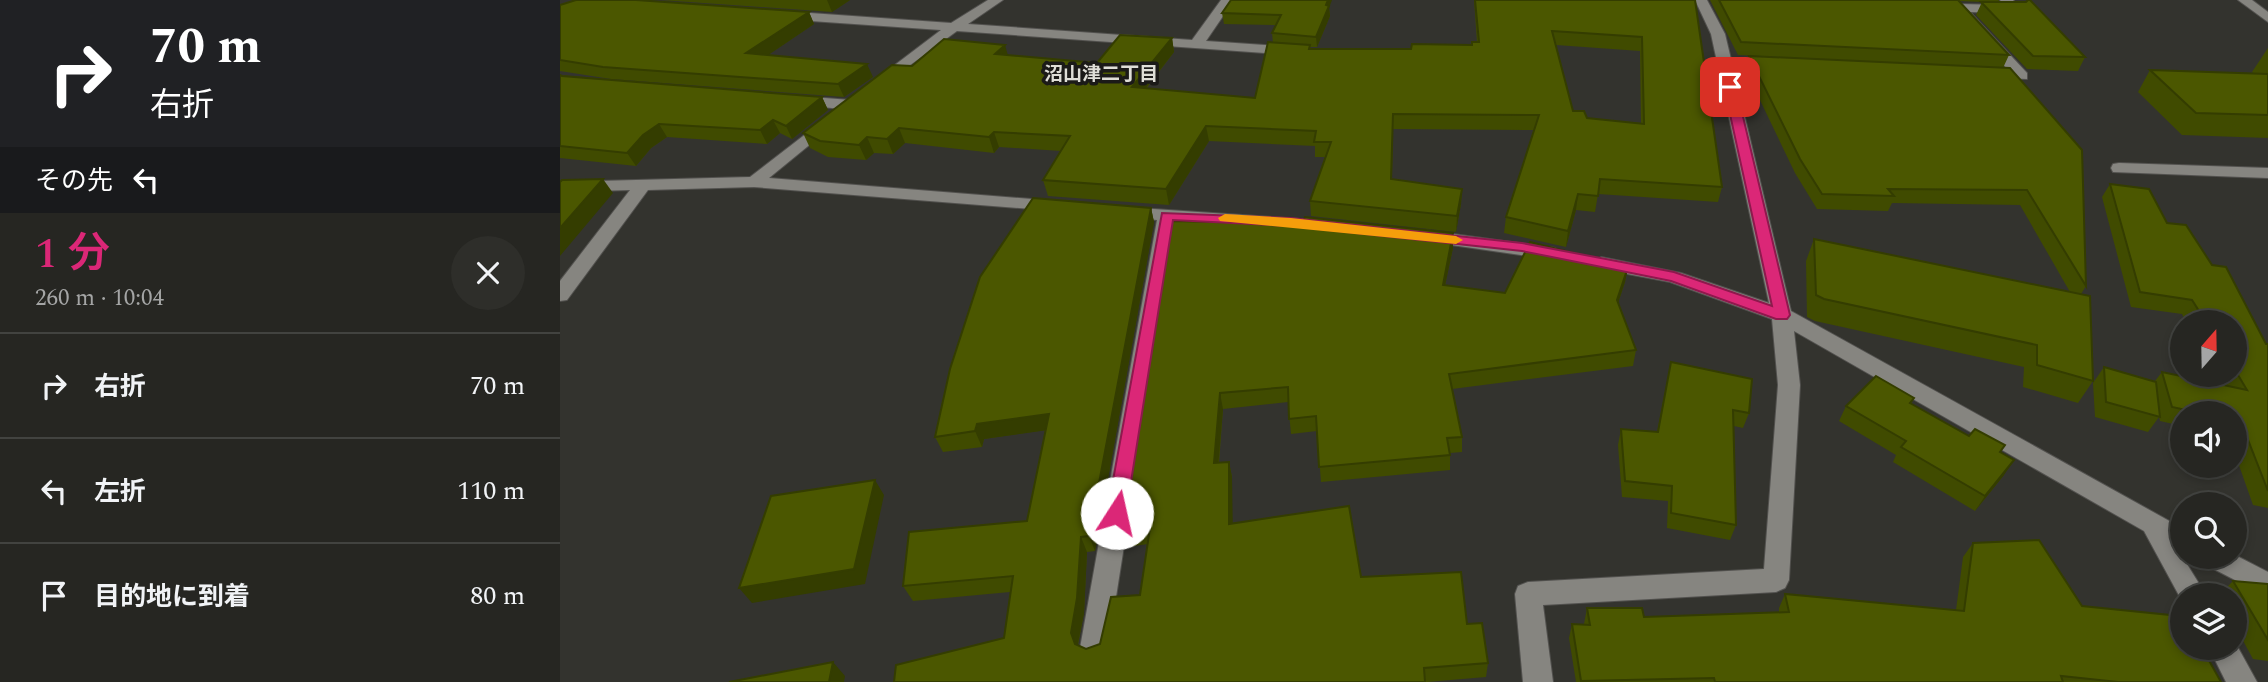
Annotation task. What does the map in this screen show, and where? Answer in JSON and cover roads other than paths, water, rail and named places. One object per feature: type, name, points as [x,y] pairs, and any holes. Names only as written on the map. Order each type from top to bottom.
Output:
[{"type":"street","points":[[754,182],[954,27],[997,0]]},
{"type":"street","points":[[1196,44],[1228,0]]},
{"type":"street","points":[[1538,682],[1528,594],[1776,580],[1789,385],[1782,315],[1731,62],[1701,0]]},
{"type":"street","points":[[1968,73],[2021,76],[1959,8],[2015,9],[2006,0]]},
{"type":"street","points":[[2244,0],[2268,18]]},
{"type":"street","points":[[760,14],[1314,53]]},
{"type":"street","points":[[785,100],[862,97]]},
{"type":"street","points":[[2119,168],[2268,173]]},
{"type":"street","points":[[560,187],[754,182],[1073,208]]},
{"type":"street","points":[[560,295],[643,185]]},
{"type":"street","points":[[1100,210],[1345,228]]},
{"type":"street","points":[[1094,648],[1167,215]]},
{"type":"street","points":[[1399,234],[1522,247],[1674,277],[1782,315],[2170,534]]},
{"type":"street","points":[[2154,526],[2186,583]]},
{"type":"street","points":[[2238,569],[2268,585]]},
{"type":"street","points":[[2229,660],[2242,682]]},
{"type":"district","name":"沼山津二丁目","points":[[1101,74]]}]
